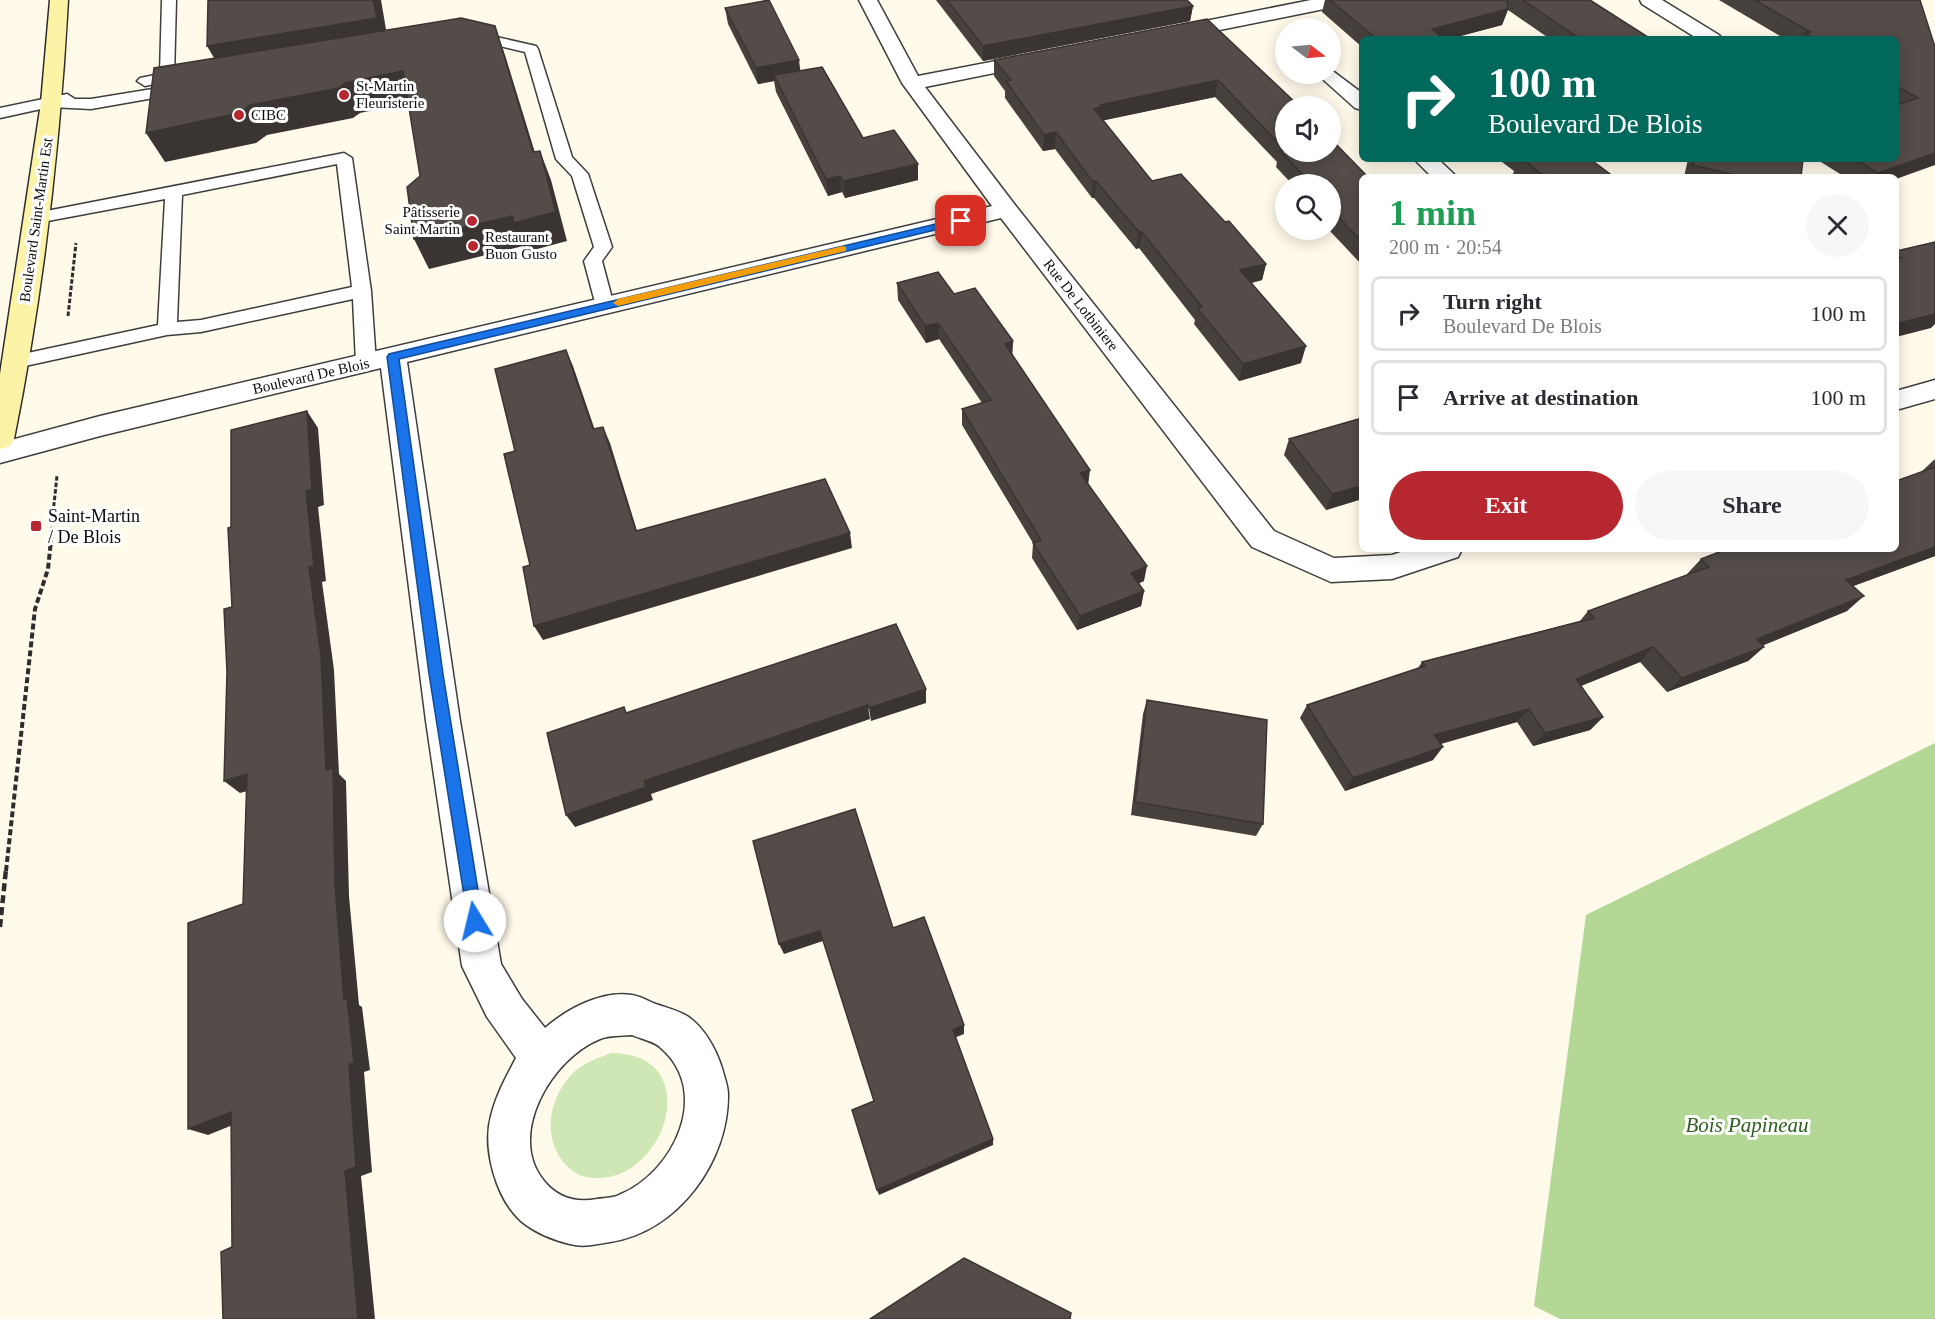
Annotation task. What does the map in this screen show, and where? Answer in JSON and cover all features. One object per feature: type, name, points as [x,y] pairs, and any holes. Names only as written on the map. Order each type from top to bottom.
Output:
[{"type":"main road","name":"Boulevard Saint-Martin Est","points":[[0,439],[16,362],[37,218],[52,104],[58,0]]},
{"type":"street","name":"Rue De Lotbiniere","points":[[868,0],[912,83],[1007,210],[1263,539],[1331,570],[1392,567],[1439,552]]},
{"type":"street","points":[[1157,37],[1339,0]]},
{"type":"street","points":[[1649,0],[1707,36]]},
{"type":"street","points":[[1262,17],[1275,28]]},
{"type":"street","points":[[912,83],[1052,57]]},
{"type":"street","points":[[1339,84],[1359,101]]},
{"type":"street","points":[[1428,162],[1442,174]]},
{"type":"street","name":"Boulevard De Blois","points":[[0,453],[1007,210]]},
{"type":"street","points":[[379,360],[441,709],[482,966],[497,1000],[512,1022],[542,1056]]},
{"type":"street","points":[[1899,400],[1935,389]]},
{"type":"street","points":[[632,1015],[666,1024],[693,1048],[707,1084],[705,1125],[687,1167],[656,1201],[637,1213],[616,1221],[585,1224],[555,1218],[525,1193],[510,1156],[511,1125],[519,1094],[528,1074],[542,1056],[558,1042],[594,1021],[632,1015]]},
{"type":"lane","points":[[0,113],[52,104],[92,91],[167,77],[169,0]]},
{"type":"lane","points":[[459,42],[483,38],[531,50],[564,159],[580,174],[603,247],[593,261],[605,306]]},
{"type":"lane","points":[[52,104],[91,104],[201,86]]},
{"type":"lane","points":[[37,218],[344,158],[362,291],[379,360]]},
{"type":"lane","points":[[167,329],[174,192]]},
{"type":"lane","points":[[16,362],[167,329],[201,326],[362,291]]},
{"type":"path","points":[[68,322],[77,236]]},
{"type":"path","points":[[0,927],[35,609],[48,569],[57,477]]},
{"type":"green space","name":"Bois Papineau","points":[[1935,743],[1935,1319],[1560,1319],[1534,1306],[1586,915]]},
{"type":"green space","points":[[611,1053],[642,1059],[660,1075],[667,1097],[664,1122],[653,1146],[634,1166],[610,1177],[582,1176],[565,1164],[555,1148],[552,1137],[552,1114],[560,1091],[574,1072],[587,1063]]},
{"type":"building","points":[[208,0],[373,0],[377,18],[207,46]]},
{"type":"building","points":[[769,0],[799,60],[756,68],[725,8]]},
{"type":"building","points":[[947,0],[1187,0],[1193,6],[983,46]]},
{"type":"building","points":[[1330,0],[1507,0],[1508,9],[1432,29],[1440,36],[1373,36]]},
{"type":"building","points":[[1523,0],[1590,0],[1646,36],[1576,36]]},
{"type":"building","points":[[1755,0],[1920,0],[1935,47],[1935,153],[1878,173],[1860,162],[1899,162],[1899,104],[1918,98],[1899,88],[1899,36],[1810,36],[1805,33],[1810,32]]},
{"type":"building","points":[[461,18],[495,26],[533,152],[540,151],[556,212],[514,223],[512,216],[414,239],[407,187],[420,176],[403,71],[345,83],[339,88],[250,105],[239,113],[146,133],[154,68]]},
{"type":"building","points":[[1207,19],[1288,96],[1275,96],[1275,140],[1218,80],[1100,105],[1102,107],[1094,109],[1152,181],[1181,174],[1225,222],[1229,221],[1266,264],[1240,270],[1306,346],[1243,364],[1197,308],[1202,307],[1142,232],[1139,232],[1096,181],[1093,182],[1056,132],[1044,135],[1006,81],[1011,80],[994,60]]},
{"type":"building","points":[[822,67],[863,138],[894,130],[918,164],[843,181],[840,176],[826,179],[774,75]]},
{"type":"building","points":[[1341,149],[1365,174],[1359,174],[1359,239],[1341,220],[1341,174],[1302,174],[1291,162],[1341,162]]},
{"type":"building","points":[[1527,162],[1594,162],[1610,174],[1541,174]]},
{"type":"building","points":[[1694,162],[1803,162],[1801,174],[1730,174],[1693,165]]},
{"type":"building","points":[[1935,242],[1935,314],[1899,323],[1899,258],[1901,258],[1899,250]]},
{"type":"building","points":[[938,272],[954,294],[975,288],[1013,341],[1005,344],[1090,470],[1080,473],[1147,566],[1131,573],[1144,591],[1080,616],[1033,543],[1041,540],[962,409],[991,400],[938,323],[925,326],[897,283]]},
{"type":"building","points":[[566,350],[593,429],[603,427],[636,531],[825,479],[850,533],[534,626],[523,567],[530,565],[504,454],[515,451],[495,369]]},
{"type":"building","points":[[307,411],[312,489],[306,491],[314,566],[309,567],[321,656],[326,770],[333,768],[335,885],[344,999],[347,998],[354,1062],[349,1065],[356,1167],[345,1171],[358,1319],[223,1319],[221,1252],[232,1247],[231,1112],[188,1129],[188,923],[243,904],[247,774],[224,781],[227,672],[224,609],[232,607],[228,528],[231,527],[231,430]]},
{"type":"building","points":[[1359,419],[1359,487],[1332,494],[1289,439]]},
{"type":"building","points":[[1935,467],[1935,547],[1846,580],[1864,596],[1757,639],[1764,647],[1682,678],[1653,647],[1576,679],[1603,717],[1545,733],[1529,709],[1434,735],[1443,747],[1353,778],[1307,705],[1425,666],[1422,662],[1594,618],[1588,611],[1709,567],[1701,559],[1719,552],[1899,552],[1899,480]]},
{"type":"building","points":[[896,624],[926,689],[869,708],[868,705],[644,781],[646,787],[566,815],[547,733],[624,707],[626,713]]},
{"type":"building","points":[[1147,700],[1267,720],[1263,824],[1135,802]]},
{"type":"building","points":[[855,809],[893,928],[924,917],[964,1025],[953,1030],[993,1139],[877,1190],[852,1110],[874,1101],[820,931],[779,944],[753,841]]},
{"type":"building","points":[[964,1258],[1071,1313],[1070,1319],[870,1319]]},
{"type":"slow traffic","points":[[618,303],[843,249]]},
{"type":"place","name":"St-Martin Fleuristerie","points":[[344,95]]},
{"type":"place","name":"CIBC","points":[[239,115]]},
{"type":"place","name":"Pâtisserie Saint Martin","points":[[472,221]]},
{"type":"place","name":"Restaurant Buon Gusto","points":[[473,246]]},
{"type":"place","name":"Saint-Martin / De Blois","points":[[36,526]]},
{"type":"route","points":[[475,921],[436,674],[399,415],[393,357],[961,221]]}]
